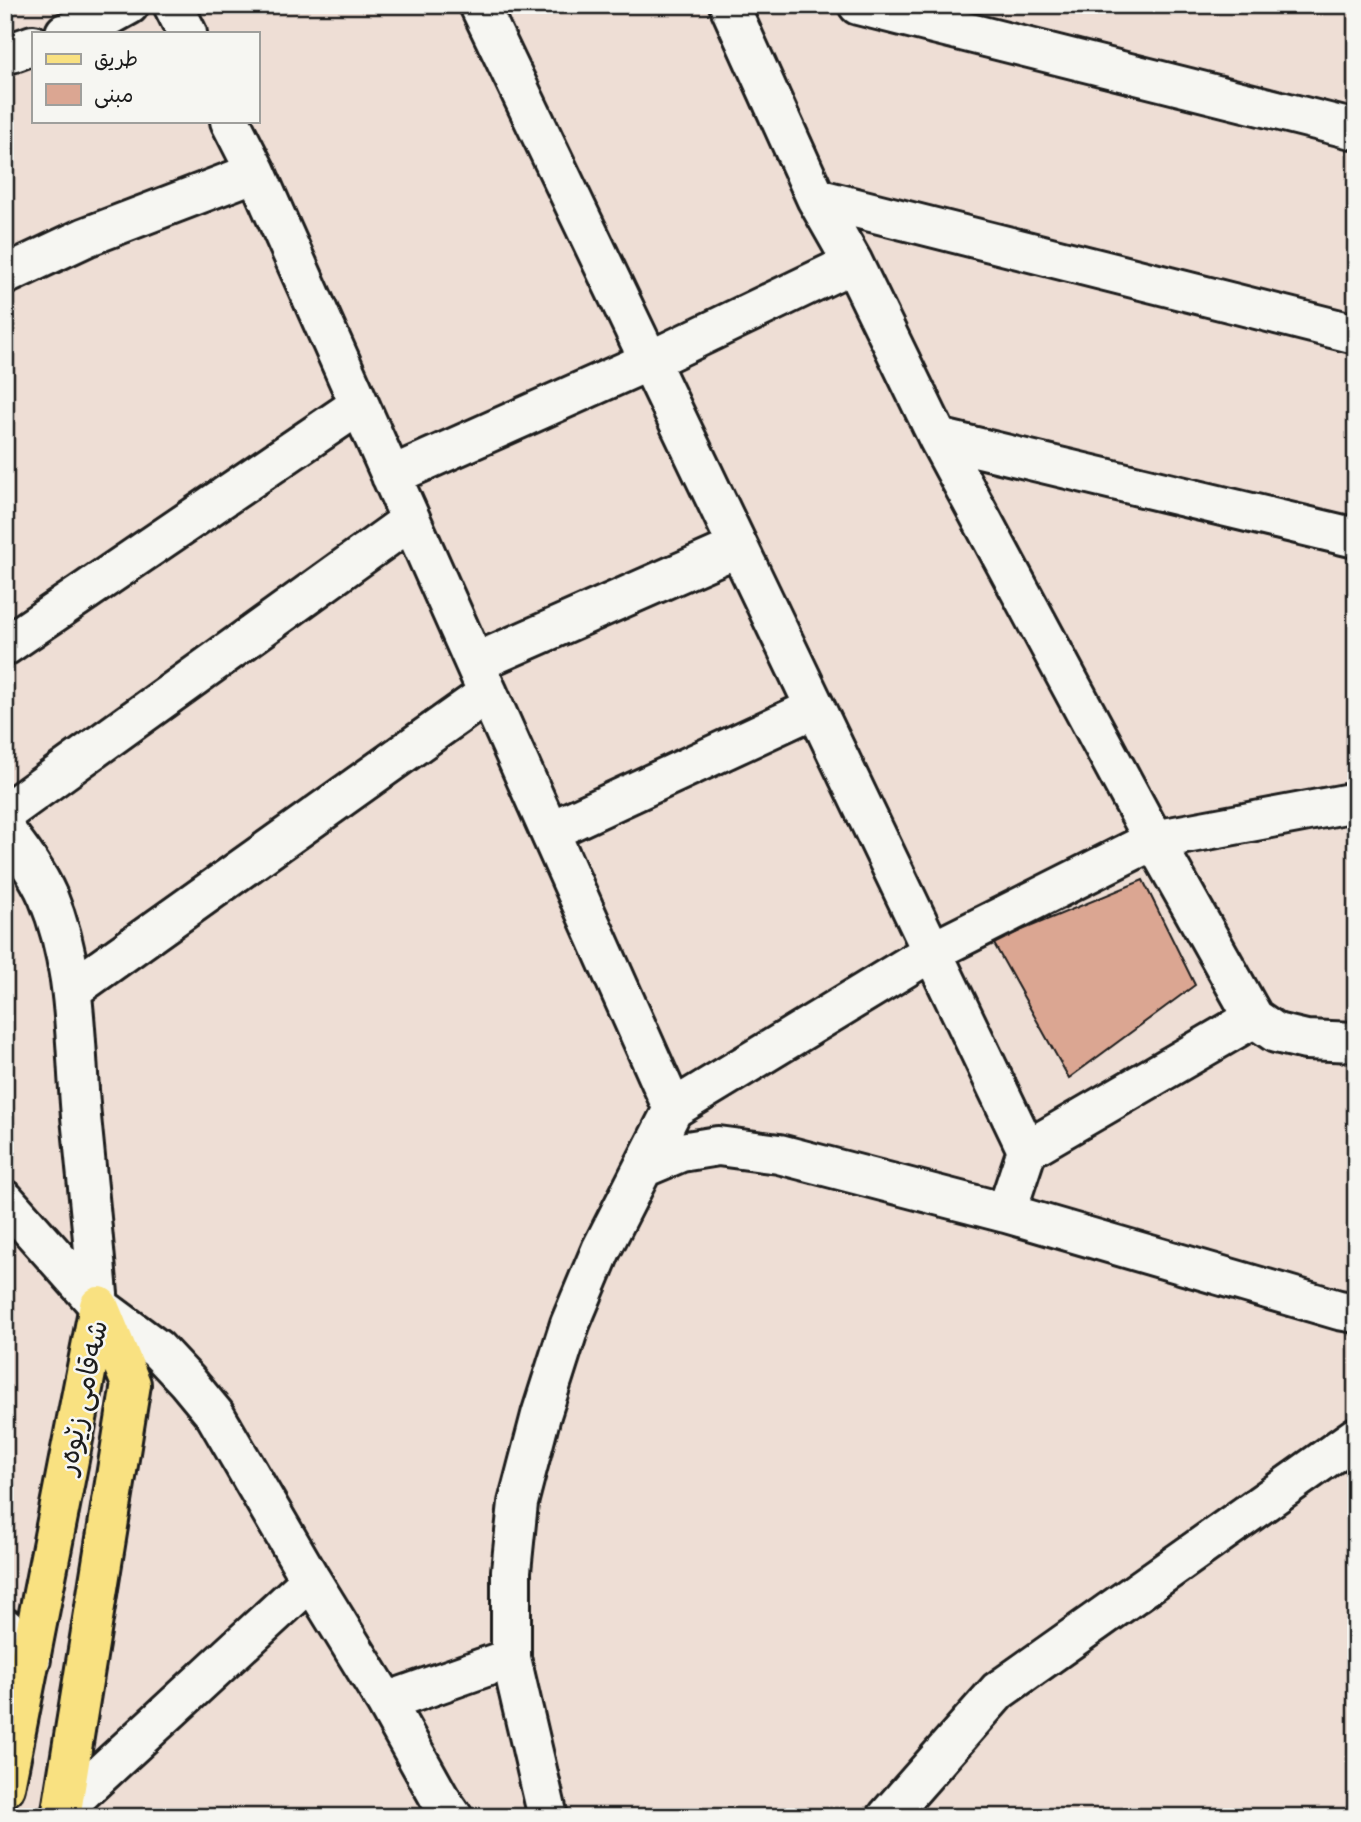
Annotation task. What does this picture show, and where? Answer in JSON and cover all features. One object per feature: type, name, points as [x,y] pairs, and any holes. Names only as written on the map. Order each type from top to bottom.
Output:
[{"type":"main road","name":"شەقامی زێوەر","points":[[5,1787],[99,1306]]},
{"type":"main road","name":"شەقامی زێوەر","points":[[62,1813],[131,1384],[99,1306]]},
{"type":"street","points":[[173,5],[186,32]]},
{"type":"street","points":[[479,5],[1027,1150]]},
{"type":"street","points":[[729,5],[816,198],[853,263],[938,438],[1154,840],[1254,1018],[1276,1033],[1306,1040],[1356,1042]]},
{"type":"street","points":[[858,5],[1356,130]]},
{"type":"street","points":[[67,32],[109,10]]},
{"type":"street","points":[[5,55],[32,45]]},
{"type":"street","points":[[231,122],[256,172],[673,1109]]},
{"type":"street","points":[[5,275],[86,237],[256,172]]},
{"type":"street","points":[[816,198],[1356,334]]},
{"type":"street","points":[[391,476],[649,360],[853,263]]},
{"type":"street","points":[[5,646],[359,405]]},
{"type":"street","points":[[938,438],[1356,538]]},
{"type":"street","points":[[5,813],[411,520]]},
{"type":"street","points":[[73,989],[481,678],[738,547]]},
{"type":"street","points":[[550,831],[816,708]]},
{"type":"street","points":[[548,1817],[511,1658],[511,1571],[518,1503],[541,1415],[570,1324],[596,1262],[673,1109],[931,952],[1154,840],[1356,802]]},
{"type":"street","points":[[5,830],[19,874],[48,897],[66,954],[73,989],[82,1127],[99,1306]]},
{"type":"street","points":[[1006,1213],[1027,1150],[1254,1018]]},
{"type":"street","points":[[643,1168],[681,1152],[718,1146],[779,1154],[1006,1213],[1356,1313]]},
{"type":"street","points":[[5,1200],[99,1306],[157,1349],[215,1415],[386,1702],[436,1810]]},
{"type":"street","points":[[887,1817],[998,1691],[1356,1437]]},
{"type":"street","points":[[62,1813],[311,1580]]},
{"type":"street","points":[[5,1628],[31,1659]]},
{"type":"street","points":[[386,1702],[511,1658]]},
{"type":"building","points":[[1143,880],[1195,985],[1069,1078],[993,942]]}]
